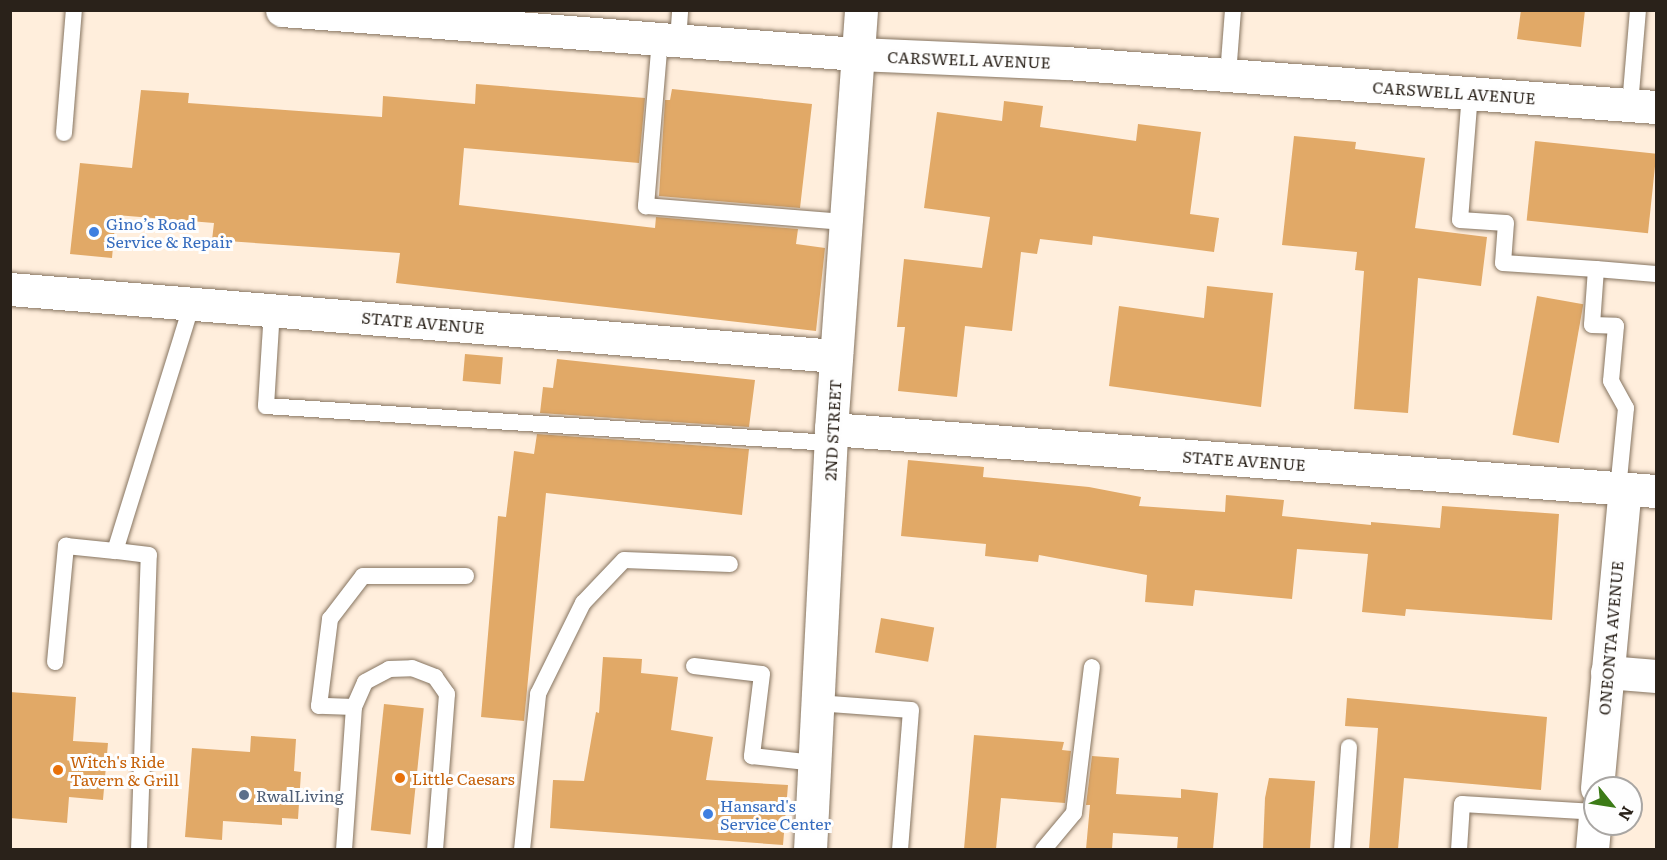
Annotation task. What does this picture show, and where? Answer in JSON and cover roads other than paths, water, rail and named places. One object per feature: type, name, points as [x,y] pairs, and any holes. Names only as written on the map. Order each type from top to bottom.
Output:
[{"type":"street","name":"CARSWELL AVENUE","points":[[282,10],[672,30],[857,54],[1066,63],[1643,106]]},
{"type":"street","name":"2ND STREET","points":[[810,849],[831,436],[861,10]]},
{"type":"street","name":"STATE AVENUE","points":[[10,289],[836,356]]},
{"type":"street","name":"STATE AVENUE","points":[[831,436],[1633,490]]},
{"type":"street","name":"ONEONTA AVENUE","points":[[1598,776],[1607,672],[1633,490]]},
{"type":"street","points":[[1607,672],[1656,676]]},
{"type":"lane","points":[[64,133],[74,10]]},
{"type":"lane","points":[[1228,75],[1233,10]]},
{"type":"lane","points":[[1638,10],[1643,106]]},
{"type":"lane","points":[[672,30],[646,206],[845,222]]},
{"type":"lane","points":[[1470,93],[1460,220],[1506,223],[1503,263],[1656,274]]},
{"type":"lane","points":[[1596,269],[1592,325],[1616,326],[1611,381],[1626,408],[1633,490]]},
{"type":"lane","points":[[115,551],[192,303]]},
{"type":"lane","points":[[272,310],[266,406],[831,436]]},
{"type":"lane","points":[[55,662],[66,546],[149,555],[139,849]]},
{"type":"lane","points":[[522,849],[538,694],[583,603],[624,560],[730,564]]},
{"type":"lane","points":[[354,707],[319,706],[330,619],[363,576],[466,576]]},
{"type":"lane","points":[[694,666],[762,674],[752,756],[814,763]]},
{"type":"lane","points":[[1044,849],[1074,813],[1092,667]]},
{"type":"lane","points":[[344,849],[354,707],[365,682],[389,669],[412,668],[435,677],[447,694],[435,849]]},
{"type":"lane","points":[[817,704],[911,710],[900,849]]},
{"type":"lane","points":[[1342,849],[1349,747]]},
{"type":"lane","points":[[1458,849],[1462,804],[1583,812]]},
{"type":"place","name":"Gino’s Road Service & Repair","points":[[94,232]]},
{"type":"place","name":"Witch's Ride Tavern & Grill","points":[[58,770]]},
{"type":"place","name":"Little Caesars","points":[[400,778]]},
{"type":"place","name":"RwalLiving","points":[[244,795]]},
{"type":"place","name":"Hansard's Service Center","points":[[708,814]]}]
